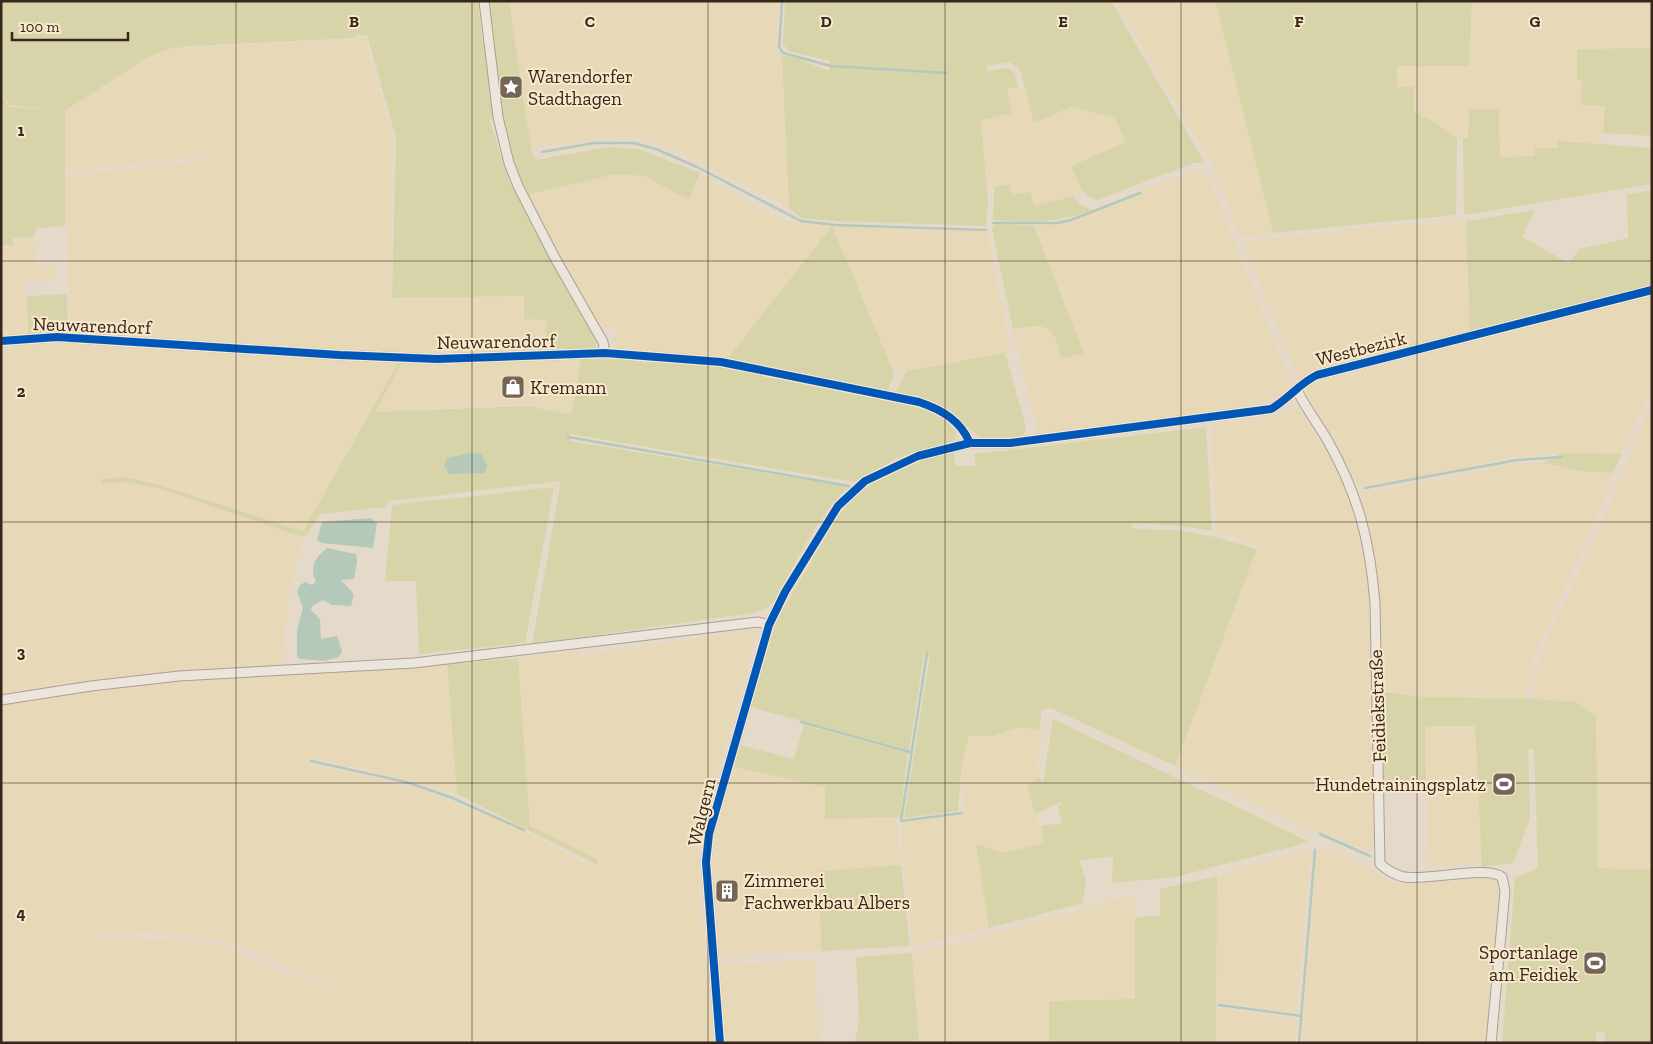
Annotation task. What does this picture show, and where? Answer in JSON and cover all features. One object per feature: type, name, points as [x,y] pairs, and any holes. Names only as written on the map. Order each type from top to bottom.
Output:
[{"type":"street","points":[[484,1],[498,117],[509,163],[518,186],[555,258],[602,342],[605,354]]},
{"type":"street","name":"Westbezirk","points":[[769,624],[785,592],[838,506],[852,491],[880,472],[900,462],[936,450],[970,443],[1010,444],[1258,412],[1271,409],[1297,390],[1305,381],[1317,375],[1652,290]]},
{"type":"street","name":"Neuwarendorf","points":[[1,341],[57,337],[331,355],[437,359],[605,354],[721,362],[919,402],[938,409],[952,418],[964,430],[970,443]]},
{"type":"street","name":"Feidiekstraße","points":[[1297,390],[1344,473],[1366,531],[1375,603],[1380,783],[1380,864],[1391,873],[1403,877],[1421,878],[1490,872],[1502,877],[1505,892],[1491,1043]]},
{"type":"street","points":[[1,700],[91,686],[179,676],[414,662],[758,622],[769,624]]},
{"type":"street","name":"Walgern","points":[[720,1043],[711,939],[707,852],[714,814],[769,624]]},
{"type":"shaded area","points":[[1,1],[478,1],[483,45],[486,46],[488,1],[509,1],[531,148],[536,160],[608,147],[638,149],[700,173],[689,200],[645,176],[615,174],[528,195],[513,163],[504,126],[489,118],[508,178],[597,343],[594,350],[547,353],[546,320],[524,319],[524,296],[392,298],[396,138],[367,35],[355,36],[355,38],[191,46],[169,49],[148,57],[65,111],[65,226],[37,228],[33,237],[13,238],[13,245],[1,246],[1,95],[9,107],[46,109],[9,105],[1,92]]},
{"type":"shaded area","points":[[509,1],[779,1],[776,48],[782,55],[789,208],[684,154],[635,137],[592,139],[531,148]]},
{"type":"shaded area","points":[[785,1],[1111,1],[1205,163],[1194,163],[1097,200],[1091,198],[1080,187],[1071,166],[1126,142],[1115,118],[1071,107],[1036,122],[1033,120],[1021,73],[1018,68],[1009,62],[987,66],[987,71],[1008,68],[1014,72],[1018,87],[1007,89],[1012,113],[981,120],[988,201],[986,226],[835,221],[801,218],[789,208],[782,55],[796,58],[829,71],[830,61],[789,51],[783,44]]},
{"type":"shaded area","points":[[1115,1],[1215,1],[1273,233],[1240,237],[1213,166]]},
{"type":"shaded area","points":[[1215,1],[1472,1],[1469,66],[1397,66],[1397,87],[1414,87],[1414,113],[1421,114],[1421,118],[1428,118],[1457,138],[1456,215],[1273,233]]},
{"type":"shaded area","points":[[1472,1],[1652,1],[1652,48],[1577,49],[1578,80],[1582,79],[1605,106],[1602,144],[1559,141],[1558,148],[1535,156],[1500,157],[1468,138],[1457,138],[1428,118],[1421,118],[1414,114],[1414,87],[1397,87],[1397,66],[1469,66]]},
{"type":"shaded area","points":[[365,38],[393,140],[390,354],[70,334],[66,176],[205,161],[205,156],[66,171],[66,112],[148,57],[169,49]]},
{"type":"shaded area","points":[[1652,48],[1652,136],[1603,133],[1605,106],[1581,105],[1582,80],[1577,80],[1577,49]]},
{"type":"shaded area","points":[[1025,86],[1033,121],[1036,122],[1071,107],[1115,117],[1126,142],[1071,166],[1083,193],[1035,206],[1011,195],[1008,184],[987,188],[981,120],[1012,113],[1007,89]]},
{"type":"shaded area","points":[[1469,109],[1499,109],[1500,157],[1535,156],[1535,148],[1558,148],[1558,141],[1652,148],[1652,184],[1464,215],[1463,138],[1468,138]]},
{"type":"shaded area","points":[[1194,171],[1199,171],[1208,176],[1291,384],[1280,396],[1257,406],[1039,435],[1013,329],[1039,324],[1051,330],[1059,346],[1084,353],[1034,226],[1069,223],[1142,194],[1143,190]]},
{"type":"shaded area","points":[[615,174],[645,176],[689,200],[702,175],[769,215],[790,222],[912,230],[987,231],[1011,352],[894,373],[832,226],[728,358],[619,348],[610,345],[620,326],[597,330],[528,195]]},
{"type":"shaded area","points":[[1009,184],[1012,195],[1030,192],[1035,206],[1073,196],[1079,204],[1092,210],[1055,220],[993,220],[994,187]]},
{"type":"shaded area","points":[[1652,190],[1652,287],[1470,333],[1466,221],[1535,210],[1522,237],[1569,263],[1579,249],[1628,238],[1627,195]]},
{"type":"shaded area","points":[[1466,221],[1470,333],[1315,371],[1298,378],[1243,242],[1406,224]]},
{"type":"shaded area","points":[[996,224],[1034,226],[1084,353],[1061,359],[1055,338],[1046,328],[1033,326],[1013,329],[992,229]]},
{"type":"shaded area","points":[[832,226],[894,373],[888,391],[728,358]]},
{"type":"shaded area","points":[[33,238],[37,267],[54,266],[55,279],[23,283],[24,296],[27,296],[28,333],[2,335],[1,248],[14,247],[14,241]]},
{"type":"shaded area","points":[[67,294],[68,336],[28,333],[27,296]]},
{"type":"shaded area","points":[[524,296],[546,320],[547,353],[439,356],[391,354],[392,298]]},
{"type":"shaded area","points":[[1652,296],[1652,392],[1646,397],[1622,454],[1561,453],[1514,457],[1449,472],[1357,486],[1305,393],[1311,384]]},
{"type":"shaded area","points":[[30,342],[400,360],[303,531],[163,486],[125,477],[102,484],[124,482],[161,489],[302,537],[290,589],[280,666],[177,673],[1,696],[1,349]]},
{"type":"shaded area","points":[[1005,353],[1026,427],[1024,436],[983,439],[939,404],[896,392],[906,371]]},
{"type":"shaded area","points":[[581,359],[573,414],[524,404],[374,412],[403,360],[447,363]]},
{"type":"shaded area","points":[[581,359],[641,360],[644,363],[657,361],[720,367],[874,397],[933,412],[956,429],[956,440],[897,458],[854,482],[570,434],[569,441],[849,487],[828,509],[773,602],[767,608],[752,613],[532,644],[561,481],[389,501],[386,507],[320,514],[307,535],[302,537],[161,489],[124,482],[101,484],[101,479],[125,477],[163,486],[303,531],[400,360],[403,360],[375,412],[526,406],[572,414]]},
{"type":"shaded area","points":[[1652,402],[1652,870],[1598,869],[1597,748],[1533,699],[1535,678],[1549,636],[1605,516]]},
{"type":"shaded area","points":[[1298,408],[1325,449],[1340,478],[1351,506],[1367,564],[1375,784],[1371,853],[1319,830],[1310,830],[1175,766],[1259,544],[1216,531],[1212,425],[1275,416]]},
{"type":"shaded area","points":[[1206,427],[1212,531],[1181,526],[1132,523],[1133,529],[1179,530],[1215,537],[1257,549],[1175,766],[1051,708],[1042,710],[1039,731],[1021,727],[993,736],[969,736],[962,763],[958,811],[904,818],[930,655],[924,654],[909,750],[750,707],[776,622],[838,516],[856,496],[877,480],[938,454],[954,452],[955,466],[975,466],[975,454]]},
{"type":"shaded area","points":[[470,453],[481,454],[487,465],[485,473],[449,474],[444,466],[447,458]]},
{"type":"shaded area","points":[[1561,453],[1622,454],[1613,473],[1580,471],[1544,463]]},
{"type":"shaded area","points":[[1516,463],[1544,463],[1580,471],[1613,473],[1598,514],[1531,662],[1526,699],[1424,697],[1382,692],[1379,604],[1375,560],[1370,529],[1359,492],[1454,478]]},
{"type":"shaded area","points":[[554,487],[525,643],[419,654],[416,581],[385,581],[392,505]]},
{"type":"shaded area","points":[[371,518],[377,523],[373,548],[322,543],[317,540],[322,522]]},
{"type":"shaded area","points":[[327,548],[356,554],[357,562],[354,579],[341,580],[354,594],[351,606],[332,605],[323,600],[312,606],[311,610],[320,619],[321,639],[337,636],[342,651],[339,657],[325,661],[300,659],[297,657],[297,630],[303,608],[297,592],[300,585],[305,582],[312,585],[316,582],[313,572],[314,563]]},
{"type":"shaded area","points":[[758,629],[698,846],[700,900],[715,1043],[1,1043],[1,704],[161,681],[447,664],[457,794],[407,779],[310,758],[309,764],[407,786],[454,802],[530,834],[595,868],[596,859],[530,826],[518,658],[579,651],[580,656]],"holes":[[[146,932],[201,937],[232,943],[375,1004],[283,973],[230,949],[201,942],[83,936]]]},
{"type":"shaded area","points":[[518,658],[530,826],[597,859],[597,865],[457,794],[447,664]]},
{"type":"shaded area","points":[[1382,692],[1424,697],[1533,699],[1576,702],[1596,715],[1598,868],[1652,870],[1652,1043],[1606,1043],[1604,1032],[1596,1033],[1597,1043],[1502,1043],[1515,878],[1538,868],[1534,749],[1528,749],[1530,819],[1513,863],[1482,867],[1475,726],[1425,726],[1426,782],[1384,783]]},
{"type":"shaded area","points":[[1053,719],[1310,842],[1175,877],[1112,883],[1113,856],[1080,861],[1086,881],[1083,903],[989,928],[976,844],[1003,853],[1044,843],[1041,826],[1062,823],[1058,807],[1062,802],[1035,814],[1027,784],[1040,777],[1043,783]]},
{"type":"shaded area","points":[[804,725],[908,753],[900,817],[825,819],[825,787],[734,767],[740,745],[794,759]]},
{"type":"shaded area","points":[[1476,725],[1482,863],[1430,867],[1425,726]]},
{"type":"shaded area","points":[[1021,727],[1042,733],[1037,762],[1040,777],[1027,784],[1044,843],[1003,853],[976,845],[989,928],[913,946],[901,840],[903,822],[963,815],[962,763],[969,736],[993,736]]},
{"type":"shaded area","points":[[734,767],[825,787],[826,819],[896,817],[901,865],[819,871],[821,951],[716,955],[711,871],[713,844]]},
{"type":"shaded area","points":[[1324,849],[1362,865],[1390,881],[1410,885],[1491,878],[1496,883],[1498,891],[1486,1043],[1302,1043],[1316,854]]},
{"type":"shaded area","points":[[1311,850],[1296,1013],[1217,1002],[1217,876]]},
{"type":"shaded area","points":[[901,865],[910,946],[821,951],[819,871]]},
{"type":"shaded area","points":[[1217,876],[1216,1043],[1049,1043],[1049,1001],[1135,999],[1135,917],[1160,916],[1160,889]]},
{"type":"shaded area","points":[[1135,895],[1135,999],[1050,1001],[1049,1043],[919,1043],[912,953],[966,942]]},
{"type":"shaded area","points":[[912,953],[919,1043],[855,1043],[859,1020],[856,957]]},
{"type":"shaded area","points":[[815,960],[819,1043],[725,1043],[718,966]]},
{"type":"shaded area","points":[[1217,1008],[1298,1020],[1297,1043],[1217,1043]]},
{"type":"waterway","points":[[782,1],[779,47],[783,53],[831,66],[947,73]]},
{"type":"waterway","points":[[542,152],[594,143],[634,143],[656,149],[697,167],[801,221],[835,225],[986,230]]},
{"type":"waterway","points":[[993,223],[1058,223],[1071,220],[1140,193]]},
{"type":"waterway","points":[[568,437],[849,486]]},
{"type":"waterway","points":[[1365,488],[1517,460],[1562,457]]},
{"type":"waterway","points":[[927,653],[901,821],[962,813]]},
{"type":"waterway","points":[[801,722],[910,752]]},
{"type":"waterway","points":[[311,761],[406,782],[450,797],[524,830]]},
{"type":"waterway","points":[[1320,834],[1370,856]]},
{"type":"waterway","points":[[1299,1043],[1315,850]]},
{"type":"waterway","points":[[1219,1005],[1301,1016]]},
{"type":"cycle path","points":[[720,1043],[706,862],[709,834],[769,625],[785,592],[838,506],[865,481],[918,456],[970,443],[1010,443],[1271,409],[1305,382],[1317,375],[1652,290]]},
{"type":"cycle path","points":[[1,341],[57,337],[340,355],[437,359],[605,353],[721,362],[919,402],[943,412],[956,422],[970,443]]},
{"type":"place","name":"Warendorfer Stadthagen","points":[[511,87]]},
{"type":"place","name":"Kremann","points":[[513,387]]},
{"type":"place","name":"Hundetrainingsplatz","points":[[1504,784]]},
{"type":"place","name":"Zimmerei Fachwerkbau Albers","points":[[727,891]]},
{"type":"place","name":"Sportanlage am Feidiek","points":[[1595,963]]}]
